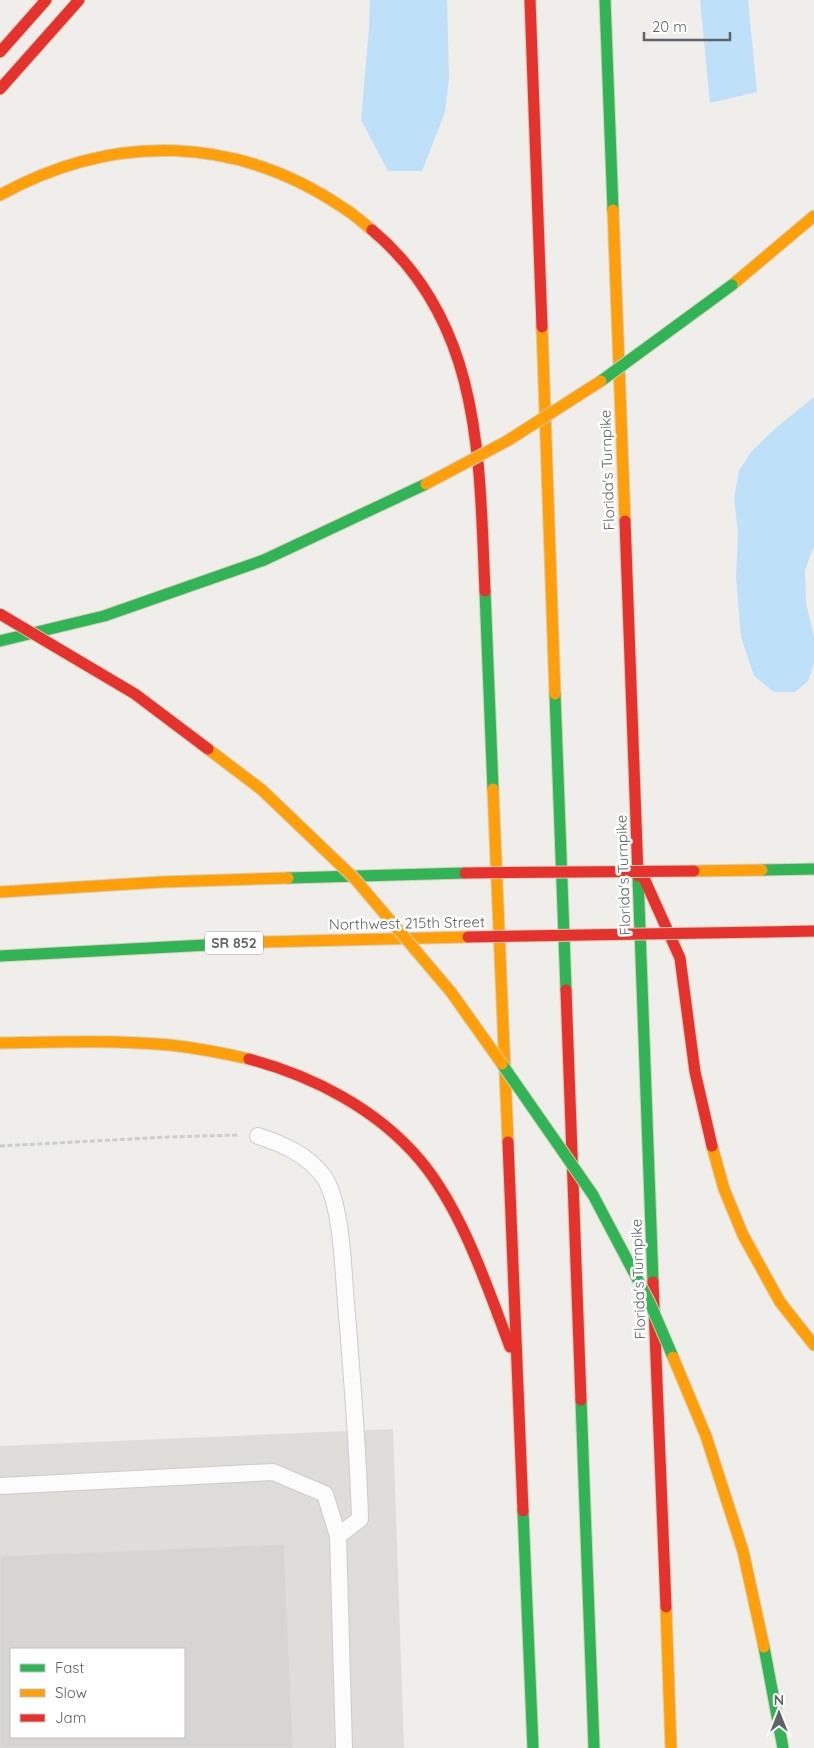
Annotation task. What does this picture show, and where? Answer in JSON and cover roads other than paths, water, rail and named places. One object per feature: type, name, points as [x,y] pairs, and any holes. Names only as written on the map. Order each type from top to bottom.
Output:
[{"type":"main road","points":[[0,52],[46,0]]},
{"type":"main road","points":[[0,89],[78,0]]},
{"type":"main road","points":[[530,0],[594,1748]]},
{"type":"main road","name":"Florida's Turnpike","points":[[605,0],[671,1748]]},
{"type":"main road","points":[[0,195],[31,178],[70,163],[106,155],[148,150],[190,150],[232,157],[267,167],[304,182],[343,206],[400,255],[426,289],[446,324],[459,358],[476,436],[481,500],[533,1748]]},
{"type":"main road","points":[[0,641],[104,616],[264,560],[426,484],[507,441],[581,394],[667,334],[732,285],[814,216]]},
{"type":"main road","points":[[0,614],[135,694],[262,790],[355,879],[451,992],[522,1092],[597,1203],[650,1303],[706,1436],[743,1551],[784,1748]]},
{"type":"main road","points":[[637,862],[680,958],[695,1072],[724,1188],[743,1235],[780,1302],[814,1345]]},
{"type":"main road","points":[[0,892],[170,882],[465,873],[814,869]]},
{"type":"main road","name":"Northwest 215th Street","points":[[0,956],[221,943],[814,931]]},
{"type":"main road","points":[[0,1043],[98,1041],[150,1043],[198,1048],[240,1056],[279,1067],[314,1082],[350,1101],[382,1123],[406,1147],[428,1171],[448,1202],[475,1258],[518,1368]]},
{"type":"lane","points":[[258,1136],[284,1144],[310,1162],[324,1178],[335,1206],[340,1241],[358,1444],[360,1519],[338,1536]]},
{"type":"lane","points":[[0,1486],[273,1472],[325,1494],[338,1536],[344,1748]]},
{"type":"water","points":[[370,0],[447,0],[449,78],[445,112],[422,171],[388,171],[361,120]]},
{"type":"water","points":[[700,0],[748,0],[757,92],[710,103]]},
{"type":"water","points":[[814,397],[814,546],[805,570],[806,603],[814,637],[814,663],[808,681],[795,692],[774,692],[754,676],[741,637],[736,577],[738,533],[734,498],[739,471],[751,452],[778,426]]}]
